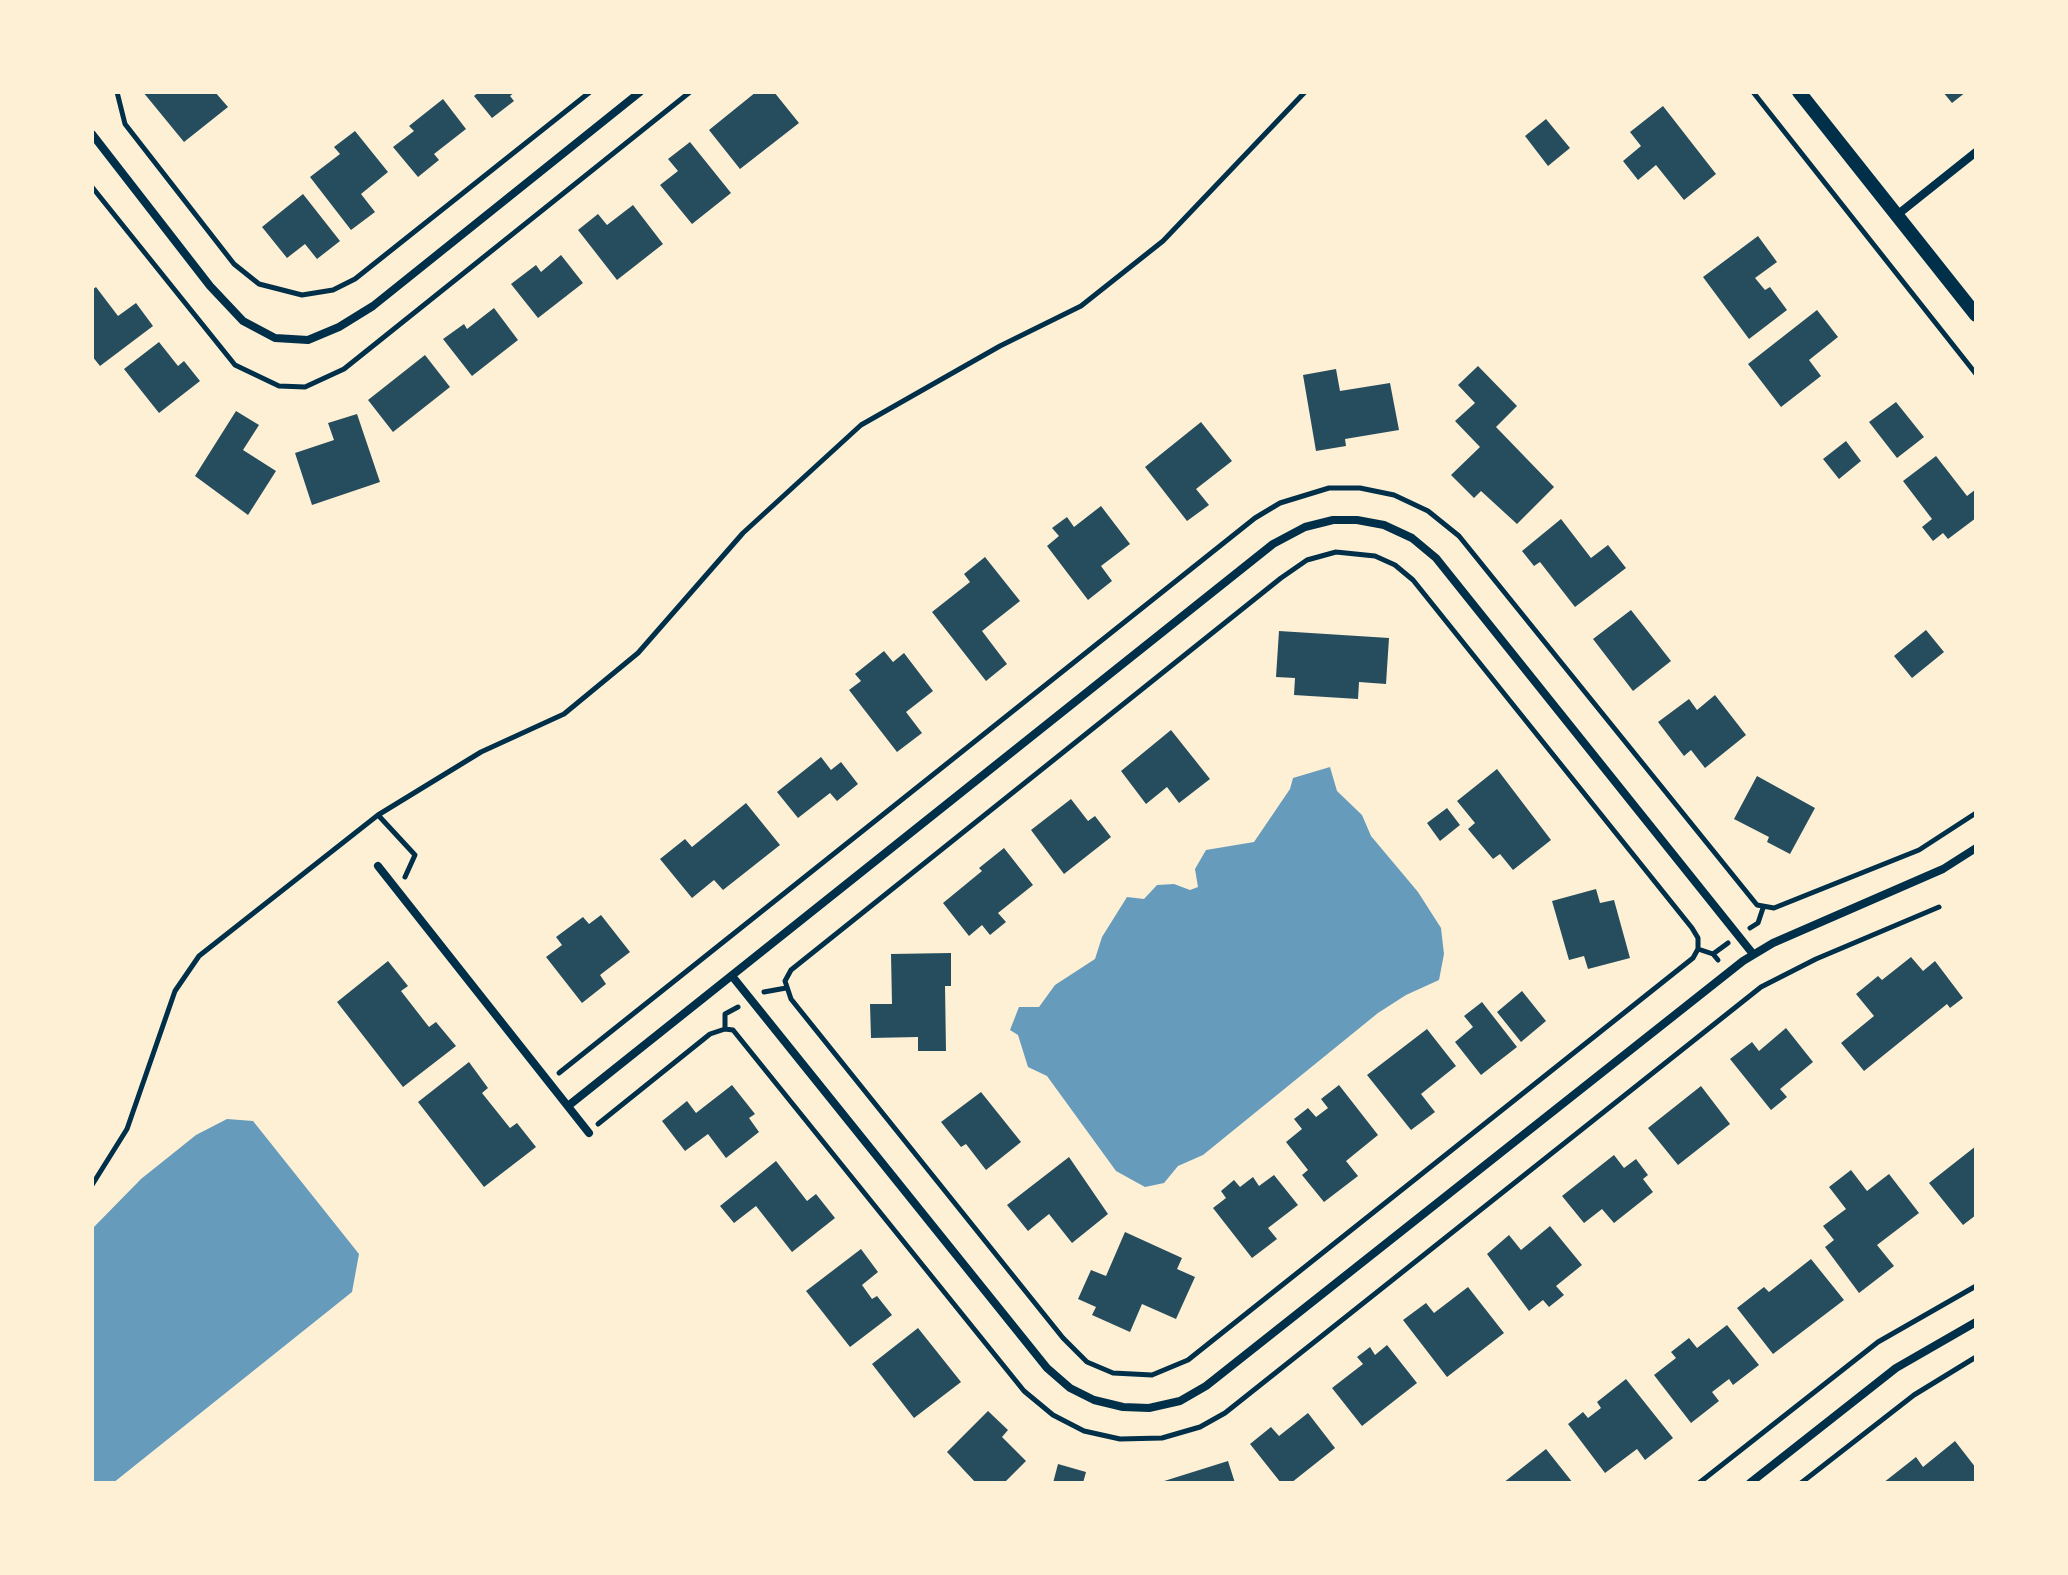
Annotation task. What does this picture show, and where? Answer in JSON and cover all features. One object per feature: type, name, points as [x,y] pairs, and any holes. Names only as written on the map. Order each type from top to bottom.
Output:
[{"type":"street","points":[[92,134],[229,308],[258,331],[291,341],[324,336],[373,306],[640,92]]},
{"type":"street","points":[[1799,92],[1976,315]]},
{"type":"street","points":[[1897,215],[1976,152]]},
{"type":"street","points":[[568,1106],[1273,544],[1305,527],[1333,520],[1384,525],[1412,538],[1436,558],[1753,954]]},
{"type":"street","points":[[732,976],[1047,1368],[1087,1397],[1115,1406],[1140,1408],[1180,1401],[1206,1386],[1753,954],[1930,875],[1976,848]]},
{"type":"street","points":[[378,866],[589,1133]]},
{"type":"street","points":[[1750,1483],[1896,1368],[1976,1322]]},
{"type":"path","points":[[117,92],[125,124],[234,264],[259,284],[302,295],[333,290],[355,279],[590,92]]},
{"type":"path","points":[[92,187],[235,365],[279,386],[305,387],[344,369],[690,92]]},
{"type":"path","points":[[92,1185],[127,1129],[175,991],[199,956],[378,815],[481,752],[564,714],[638,653],[743,533],[861,425],[1000,346],[1081,306],[1163,241],[1305,92]]},
{"type":"path","points":[[1753,92],[1976,374]]},
{"type":"path","points":[[558,1074],[1255,518],[1280,503],[1329,488],[1360,488],[1394,495],[1428,511],[1459,536],[1741,888],[1763,908],[1774,908],[1919,850],[1976,813]]},
{"type":"path","points":[[1336,552],[1375,556],[1395,565],[1413,580],[1695,933],[1699,944],[1693,958],[1204,1348],[1174,1369],[1140,1377],[1105,1370],[1070,1347],[791,999],[785,981],[791,970],[1281,578],[1307,560],[1336,552]]},
{"type":"path","points":[[378,815],[415,855],[407,875],[395,887]]},
{"type":"path","points":[[598,1124],[710,1034],[733,1030],[1024,1391],[1053,1415],[1084,1431],[1120,1439],[1162,1438],[1200,1427],[1234,1406],[1761,987],[1816,959],[1939,907]]},
{"type":"path","points":[[1699,1483],[1878,1342],[1976,1286]]},
{"type":"path","points":[[1801,1483],[1914,1395],[1976,1357]]},
{"type":"water","points":[[1330,767],[1337,791],[1362,815],[1371,836],[1418,892],[1441,928],[1444,954],[1439,980],[1406,995],[1378,1013],[1203,1155],[1178,1166],[1164,1183],[1145,1187],[1116,1171],[1047,1076],[1028,1067],[1018,1035],[1010,1030],[1019,1007],[1039,1007],[1055,985],[1095,959],[1102,937],[1127,897],[1144,899],[1157,885],[1174,884],[1190,890],[1198,887],[1195,869],[1206,850],[1254,842],[1290,789],[1293,778]]},
{"type":"water","points":[[227,1119],[253,1121],[359,1254],[352,1292],[113,1483],[92,1483],[92,1229],[141,1179],[196,1135]]},
{"type":"building","points":[[143,92],[215,92],[228,107],[184,142]]},
{"type":"building","points":[[479,92],[515,92],[510,96],[514,101],[492,118],[474,96]]},
{"type":"building","points":[[756,92],[774,92],[799,123],[740,169],[709,130]]},
{"type":"building","points":[[1943,92],[1966,92],[1952,103]]},
{"type":"building","points":[[443,99],[466,129],[434,154],[439,160],[418,177],[393,147],[414,131],[409,126]]},
{"type":"building","points":[[1663,106],[1716,174],[1684,200],[1656,165],[1638,180],[1623,161],[1641,146],[1630,132]]},
{"type":"building","points":[[1546,119],[1570,148],[1548,166],[1525,136]]},
{"type":"building","points":[[355,131],[388,172],[361,194],[375,212],[351,230],[310,177],[340,154],[334,147]]},
{"type":"building","points":[[690,142],[731,193],[692,224],[660,185],[678,171],[668,159]]},
{"type":"building","points":[[303,194],[340,241],[317,259],[305,244],[287,258],[262,227]]},
{"type":"building","points":[[633,205],[663,244],[617,280],[578,230],[598,214],[607,225]]},
{"type":"building","points":[[1758,236],[1777,262],[1755,278],[1765,290],[1770,287],[1787,310],[1749,339],[1703,277]]},
{"type":"building","points":[[561,255],[583,283],[538,318],[511,284],[536,265],[541,272]]},
{"type":"building","points":[[96,287],[118,316],[136,303],[153,326],[100,366],[92,356],[92,290]]},
{"type":"building","points":[[494,308],[518,340],[472,376],[443,339],[464,324],[467,329]]},
{"type":"building","points":[[1817,310],[1838,337],[1809,360],[1821,376],[1781,407],[1748,364]]},
{"type":"building","points":[[159,342],[178,366],[184,361],[200,381],[159,413],[124,369]]},
{"type":"building","points":[[425,355],[450,387],[393,432],[368,400]]},
{"type":"building","points":[[1478,366],[1517,406],[1496,427],[1554,487],[1517,524],[1481,491],[1474,498],[1451,475],[1480,447],[1455,421],[1475,403],[1458,385]]},
{"type":"building","points":[[1336,369],[1340,391],[1390,383],[1399,430],[1345,439],[1346,446],[1316,451],[1303,375]]},
{"type":"building","points":[[1896,402],[1924,437],[1897,458],[1869,422]]},
{"type":"building","points":[[236,411],[259,425],[243,450],[276,471],[248,515],[195,476]]},
{"type":"building","points":[[357,414],[380,482],[312,505],[295,453],[334,440],[328,423]]},
{"type":"building","points":[[1201,422],[1232,461],[1196,489],[1209,505],[1187,521],[1145,467]]},
{"type":"building","points":[[1846,441],[1861,461],[1839,479],[1823,459]]},
{"type":"building","points":[[1936,456],[1967,496],[1976,489],[1976,518],[1948,539],[1943,533],[1933,541],[1922,527],[1932,519],[1903,481]]},
{"type":"building","points":[[1101,506],[1130,544],[1101,566],[1112,581],[1088,600],[1047,546],[1059,536],[1052,528],[1067,517],[1074,527]]},
{"type":"building","points":[[1561,519],[1591,558],[1608,545],[1626,568],[1575,607],[1540,562],[1534,566],[1522,551]]},
{"type":"building","points":[[985,557],[1020,601],[982,631],[1007,664],[986,681],[932,612],[970,582],[964,574]]},
{"type":"building","points":[[1631,610],[1671,661],[1633,691],[1593,639]]},
{"type":"building","points":[[1926,630],[1944,652],[1912,678],[1894,656]]},
{"type":"building","points":[[1279,631],[1389,638],[1386,684],[1359,682],[1358,699],[1294,695],[1295,678],[1276,677]]},
{"type":"building","points":[[884,651],[893,662],[904,653],[933,691],[906,712],[922,733],[897,752],[849,690],[861,681],[855,674]]},
{"type":"building","points":[[1715,695],[1746,735],[1705,768],[1691,750],[1684,756],[1658,722],[1689,699],[1697,710]]},
{"type":"building","points":[[1171,730],[1210,779],[1179,803],[1167,787],[1146,804],[1121,771]]},
{"type":"building","points":[[821,757],[831,770],[841,762],[858,784],[837,801],[830,793],[798,818],[777,792]]},
{"type":"building","points":[[1497,769],[1551,840],[1513,870],[1500,854],[1493,859],[1468,829],[1475,823],[1457,801]]},
{"type":"building","points":[[1757,776],[1815,808],[1790,854],[1767,842],[1769,837],[1734,819]]},
{"type":"building","points":[[1071,799],[1088,821],[1095,816],[1111,837],[1064,874],[1031,830]]},
{"type":"building","points":[[746,803],[780,845],[723,890],[714,880],[692,898],[660,859],[685,839],[692,847]]},
{"type":"building","points":[[1447,808],[1460,825],[1440,841],[1427,823]]},
{"type":"building","points":[[1004,848],[1033,885],[998,913],[1006,922],[990,935],[982,925],[969,936],[943,903]]},
{"type":"building","points":[[1596,889],[1600,903],[1614,900],[1630,958],[1588,969],[1584,956],[1569,960],[1552,901]]},
{"type":"building","points":[[601,915],[630,952],[600,975],[606,984],[582,1003],[546,957],[562,945],[556,937],[583,917],[589,924]]},
{"type":"building","points":[[951,953],[951,986],[945,986],[946,1051],[918,1051],[918,1037],[871,1038],[870,1004],[892,1004],[891,954]]},
{"type":"building","points":[[1911,957],[1923,971],[1935,961],[1963,998],[1950,1008],[1947,1004],[1864,1071],[1841,1043],[1874,1016],[1856,994],[1878,976],[1882,980]]},
{"type":"building","points":[[388,961],[408,986],[401,991],[429,1027],[436,1022],[456,1046],[403,1087],[337,1002]]},
{"type":"building","points":[[1522,991],[1546,1021],[1521,1042],[1497,1012]]},
{"type":"building","points":[[1482,1002],[1517,1047],[1481,1075],[1455,1042],[1473,1027],[1464,1016]]},
{"type":"building","points":[[1786,1028],[1813,1062],[1780,1089],[1787,1097],[1771,1110],[1730,1059],[1752,1042],[1759,1051]]},
{"type":"building","points":[[1427,1029],[1456,1066],[1421,1094],[1435,1112],[1411,1130],[1367,1075]]},
{"type":"building","points":[[469,1062],[488,1088],[482,1093],[510,1128],[517,1123],[536,1147],[484,1187],[418,1102]]},
{"type":"building","points":[[732,1085],[755,1114],[749,1118],[759,1132],[726,1158],[708,1134],[685,1151],[662,1121],[687,1101],[696,1113]]},
{"type":"building","points":[[1339,1085],[1378,1135],[1346,1161],[1358,1176],[1324,1202],[1302,1175],[1308,1170],[1286,1142],[1302,1129],[1294,1119],[1308,1108],[1316,1117],[1328,1108],[1321,1099]]},
{"type":"building","points":[[1701,1086],[1730,1124],[1678,1165],[1648,1128]]},
{"type":"building","points":[[981,1092],[1021,1142],[986,1170],[966,1144],[961,1147],[941,1122]]},
{"type":"building","points":[[1976,1146],[1976,1215],[1963,1225],[1929,1183]]},
{"type":"building","points":[[1614,1155],[1624,1168],[1636,1159],[1648,1175],[1643,1179],[1653,1192],[1614,1223],[1602,1209],[1584,1223],[1562,1196]]},
{"type":"building","points":[[1069,1157],[1108,1214],[1072,1243],[1049,1214],[1028,1231],[1007,1205]]},
{"type":"building","points":[[776,1161],[807,1201],[816,1194],[835,1218],[792,1252],[756,1206],[734,1223],[720,1206]]},
{"type":"building","points":[[1851,1170],[1867,1191],[1889,1174],[1919,1213],[1877,1245],[1894,1266],[1859,1293],[1825,1247],[1834,1240],[1823,1226],[1846,1209],[1829,1187]]},
{"type":"building","points":[[1274,1175],[1298,1205],[1268,1228],[1277,1239],[1252,1258],[1213,1208],[1226,1198],[1221,1191],[1234,1180],[1240,1187],[1253,1177],[1259,1186]]},
{"type":"building","points":[[1550,1226],[1582,1265],[1556,1286],[1564,1295],[1549,1307],[1543,1300],[1529,1311],[1487,1254],[1509,1235],[1521,1250]]},
{"type":"building","points":[[1125,1232],[1182,1258],[1177,1269],[1195,1277],[1176,1319],[1142,1304],[1130,1332],[1092,1315],[1096,1307],[1078,1299],[1091,1270],[1106,1276]]},
{"type":"building","points":[[861,1249],[878,1272],[862,1285],[872,1299],[877,1296],[892,1315],[850,1347],[806,1291]]},
{"type":"building","points":[[1811,1259],[1844,1300],[1773,1354],[1737,1308],[1764,1287],[1769,1292]]},
{"type":"building","points":[[1468,1287],[1504,1333],[1447,1377],[1403,1320],[1426,1303],[1434,1313]]},
{"type":"building","points":[[1727,1325],[1759,1365],[1733,1385],[1729,1379],[1712,1392],[1719,1401],[1691,1423],[1654,1375],[1676,1358],[1671,1352],[1689,1338],[1697,1348]]},
{"type":"building","points":[[918,1328],[961,1382],[914,1418],[872,1364]]},
{"type":"building","points":[[1387,1345],[1417,1383],[1362,1426],[1332,1388],[1363,1364],[1357,1357],[1370,1347],[1375,1355]]},
{"type":"building","points":[[1626,1379],[1673,1438],[1645,1460],[1637,1449],[1605,1473],[1568,1424],[1583,1412],[1588,1418],[1601,1408],[1597,1402]]},
{"type":"building","points":[[988,1411],[1008,1430],[1002,1437],[1026,1461],[1004,1483],[976,1483],[947,1452]]},
{"type":"building","points":[[1308,1413],[1335,1448],[1291,1483],[1281,1483],[1250,1444],[1271,1427],[1279,1436]]},
{"type":"building","points":[[1955,1441],[1976,1468],[1976,1483],[1883,1483],[1916,1457],[1923,1467]]},
{"type":"building","points":[[1546,1449],[1573,1483],[1503,1483]]},
{"type":"building","points":[[1228,1461],[1235,1483],[1161,1483],[1161,1482]]},
{"type":"building","points":[[1058,1464],[1086,1472],[1083,1483],[1053,1483]]}]
